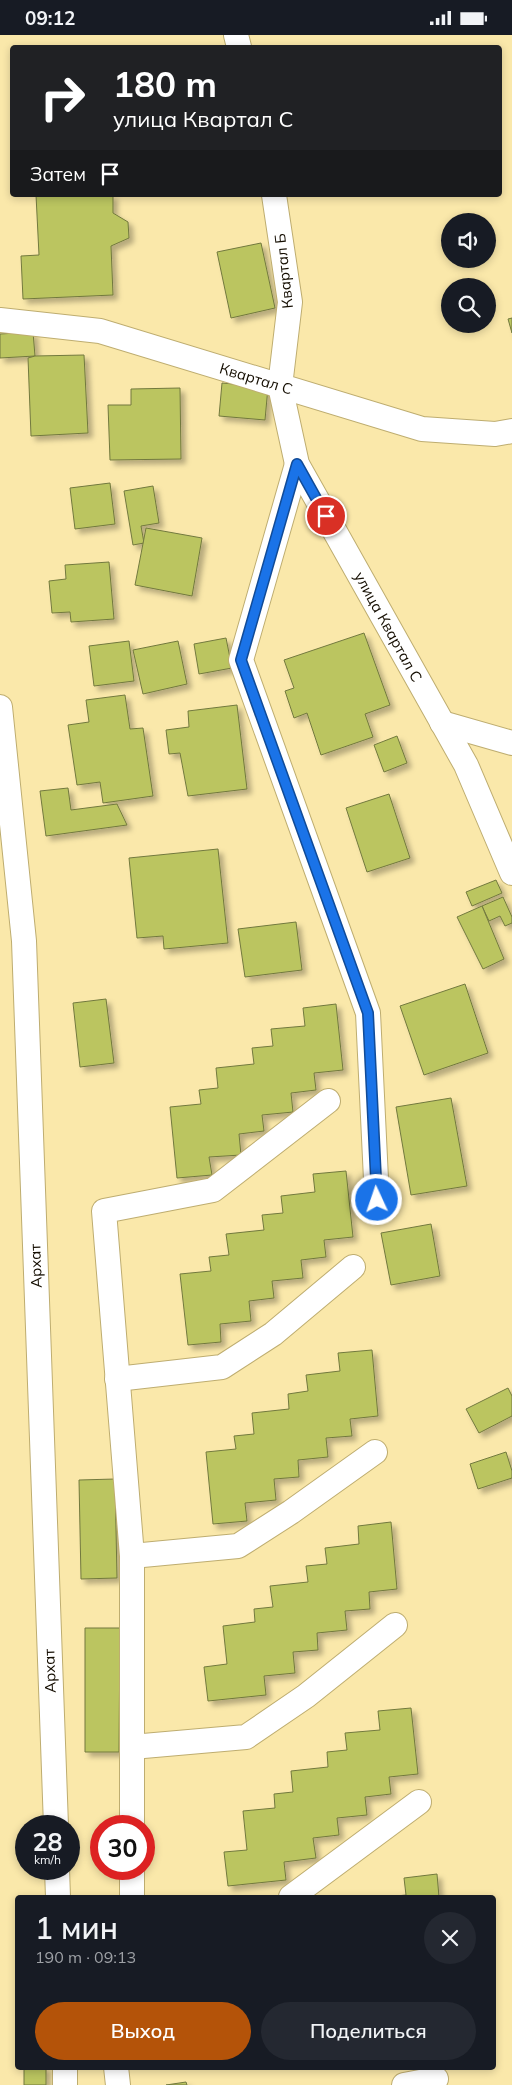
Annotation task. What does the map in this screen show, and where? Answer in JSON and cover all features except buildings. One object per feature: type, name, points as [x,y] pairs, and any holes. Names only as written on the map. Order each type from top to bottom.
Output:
[{"type":"street","name":"Квартал Б","points":[[274,197],[290,302],[280,381]]},
{"type":"street","name":"Квартал С","points":[[0,320],[100,331],[280,381],[422,429],[495,434],[512,431]]},
{"type":"street","name":"улица Квартал С","points":[[280,381],[297,464],[466,765],[512,873]]},
{"type":"street","points":[[297,464],[241,660],[368,1013],[377,1200]]},
{"type":"street","name":"Архат","points":[[0,707],[24,941],[56,1815]]},
{"type":"street","points":[[442,723],[512,743]]},
{"type":"street","points":[[132,1815],[132,1556],[104,1211],[213,1190],[328,1101]]},
{"type":"street","points":[[117,1379],[222,1367],[273,1334],[353,1267]]},
{"type":"street","points":[[132,1556],[238,1546],[292,1512],[375,1452]]},
{"type":"street","points":[[132,1747],[246,1737],[306,1696],[395,1625]]},
{"type":"street","points":[[294,1895],[419,1802]]},
{"type":"street","points":[[58,1880],[58,1895]]},
{"type":"street","points":[[132,1880],[132,1895]]},
{"type":"street","points":[[65,2070],[65,2085]]},
{"type":"street","points":[[116,2070],[118,2085]]},
{"type":"street","points":[[404,2085],[436,2079]]},
{"type":"route","points":[[326,516],[297,464],[241,660],[368,1013],[377,1200]]}]
